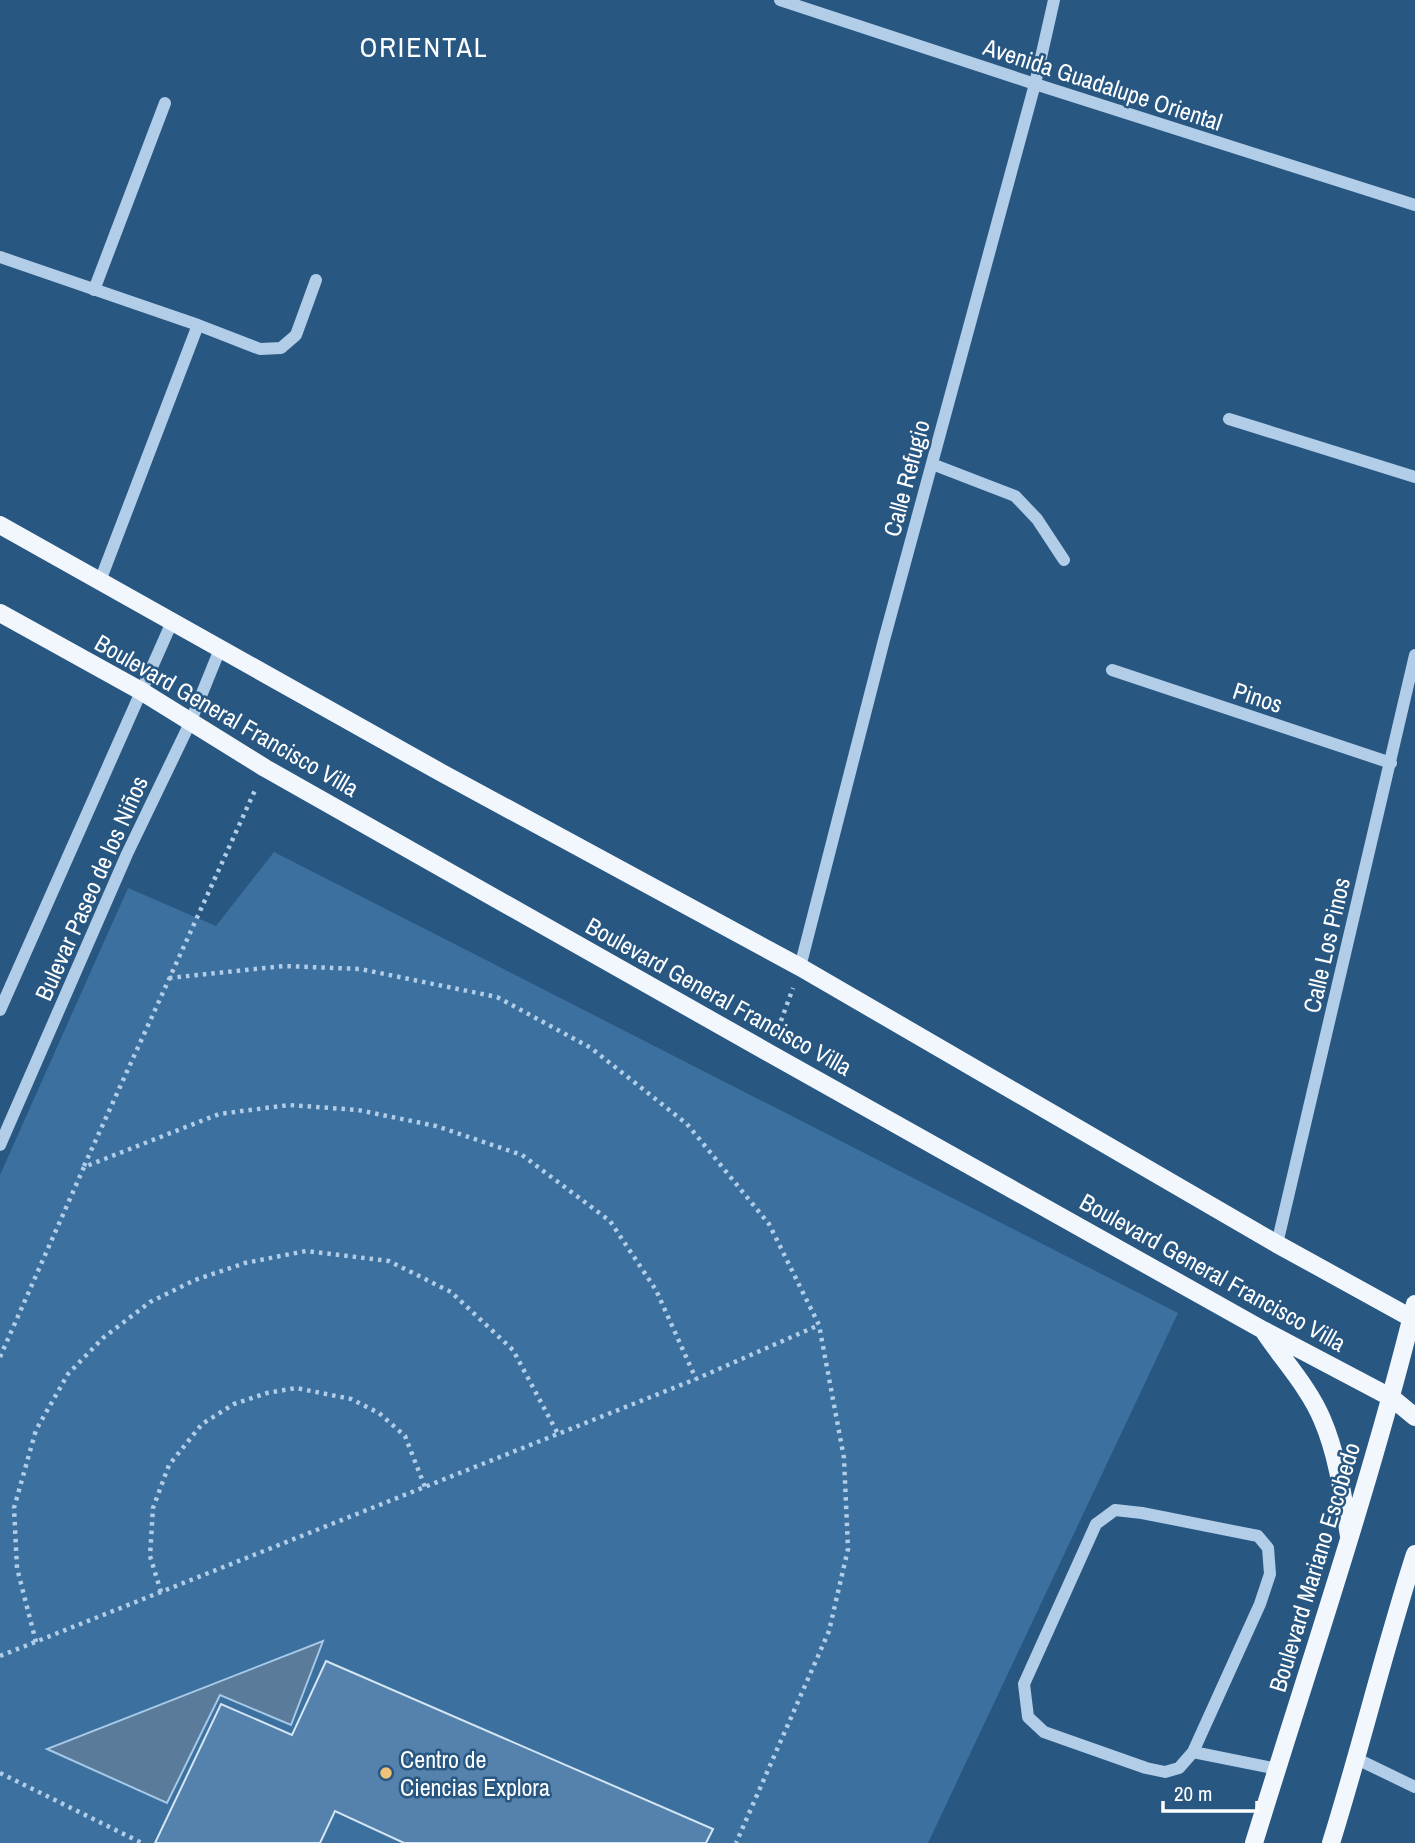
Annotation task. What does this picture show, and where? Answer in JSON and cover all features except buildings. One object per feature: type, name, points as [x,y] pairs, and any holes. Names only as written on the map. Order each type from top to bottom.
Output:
[{"type":"main road","points":[[0,525],[440,772],[800,967],[1277,1244],[1414,1314]]},
{"type":"main road","name":"Boulevard General Francisco Villa","points":[[0,613],[141,691],[265,768],[769,1053],[1263,1330],[1392,1398],[1415,1418]]},
{"type":"main road","name":"Boulevard Mariano Escobedo","points":[[1254,1843],[1350,1540],[1414,1314]]},
{"type":"main road","points":[[1263,1330],[1305,1388],[1321,1417],[1333,1449],[1350,1540]]},
{"type":"main road","points":[[1331,1843],[1415,1554]]},
{"type":"main road","points":[[1393,1624],[1415,1591]]},
{"type":"street","name":"Avenida Guadalupe Oriental","points":[[780,0],[1415,205]]},
{"type":"street","name":"Calle Refugio","points":[[800,967],[1054,0]]},
{"type":"street","points":[[94,290],[164,103]]},
{"type":"street","points":[[0,257],[260,349],[281,348],[296,335],[316,280]]},
{"type":"street","points":[[100,581],[198,325]]},
{"type":"street","points":[[1229,419],[1415,477]]},
{"type":"street","points":[[932,464],[1014,495],[1037,519],[1064,560]]},
{"type":"street","name":"Bulevar Paseo de los Niños","points":[[0,1010],[172,622]]},
{"type":"street","name":"Bulevar Paseo de los Niños","points":[[0,1145],[127,854],[190,723],[220,649]]},
{"type":"street","name":"Calle Los Pinos","points":[[1277,1244],[1415,655]]},
{"type":"street","name":"Pinos","points":[[1112,670],[1391,762]]},
{"type":"street","points":[[1115,1510],[1258,1535],[1268,1548],[1270,1574],[1260,1604],[1193,1752],[1179,1768],[1165,1772],[1146,1768],[1044,1732],[1028,1717],[1024,1684],[1096,1524],[1115,1510]]},
{"type":"street","points":[[1193,1752],[1277,1769]]},
{"type":"street","points":[[1357,1759],[1415,1787]]},
{"type":"path","points":[[0,1357],[265,768]]},
{"type":"path","points":[[169,978],[284,966],[360,969],[497,997],[591,1048],[687,1124],[769,1224],[819,1325],[844,1458],[848,1549],[829,1631],[736,1843]]},
{"type":"path","points":[[769,1053],[800,967]]},
{"type":"path","points":[[84,1167],[219,1114],[289,1105],[358,1110],[436,1126],[522,1155],[610,1221],[656,1290],[696,1379]]},
{"type":"path","points":[[36,1642],[17,1567],[14,1508],[36,1430],[68,1374],[103,1338],[150,1303],[195,1280],[245,1263],[306,1251],[389,1261],[451,1292],[513,1350],[558,1434]]},
{"type":"path","points":[[0,1656],[696,1379],[819,1325]]},
{"type":"path","points":[[161,1592],[150,1556],[153,1508],[169,1465],[202,1424],[234,1404],[267,1393],[296,1388],[351,1399],[379,1413],[405,1437],[425,1487]]},
{"type":"path","points":[[0,1773],[142,1843]]},
{"type":"shaded area","name":"Centro de Ciencias Explora","points":[[274,852],[1178,1313],[928,1843],[0,1843],[0,1175],[128,888],[216,926]]},
{"type":"shaded area","points":[[323,1641],[291,1725],[220,1695],[167,1803],[47,1749]]},
{"type":"place","name":"Centro de Ciencias Explora","points":[[386,1773]]},
{"type":"district","name":"ORIENTAL","points":[[424,47]]}]
